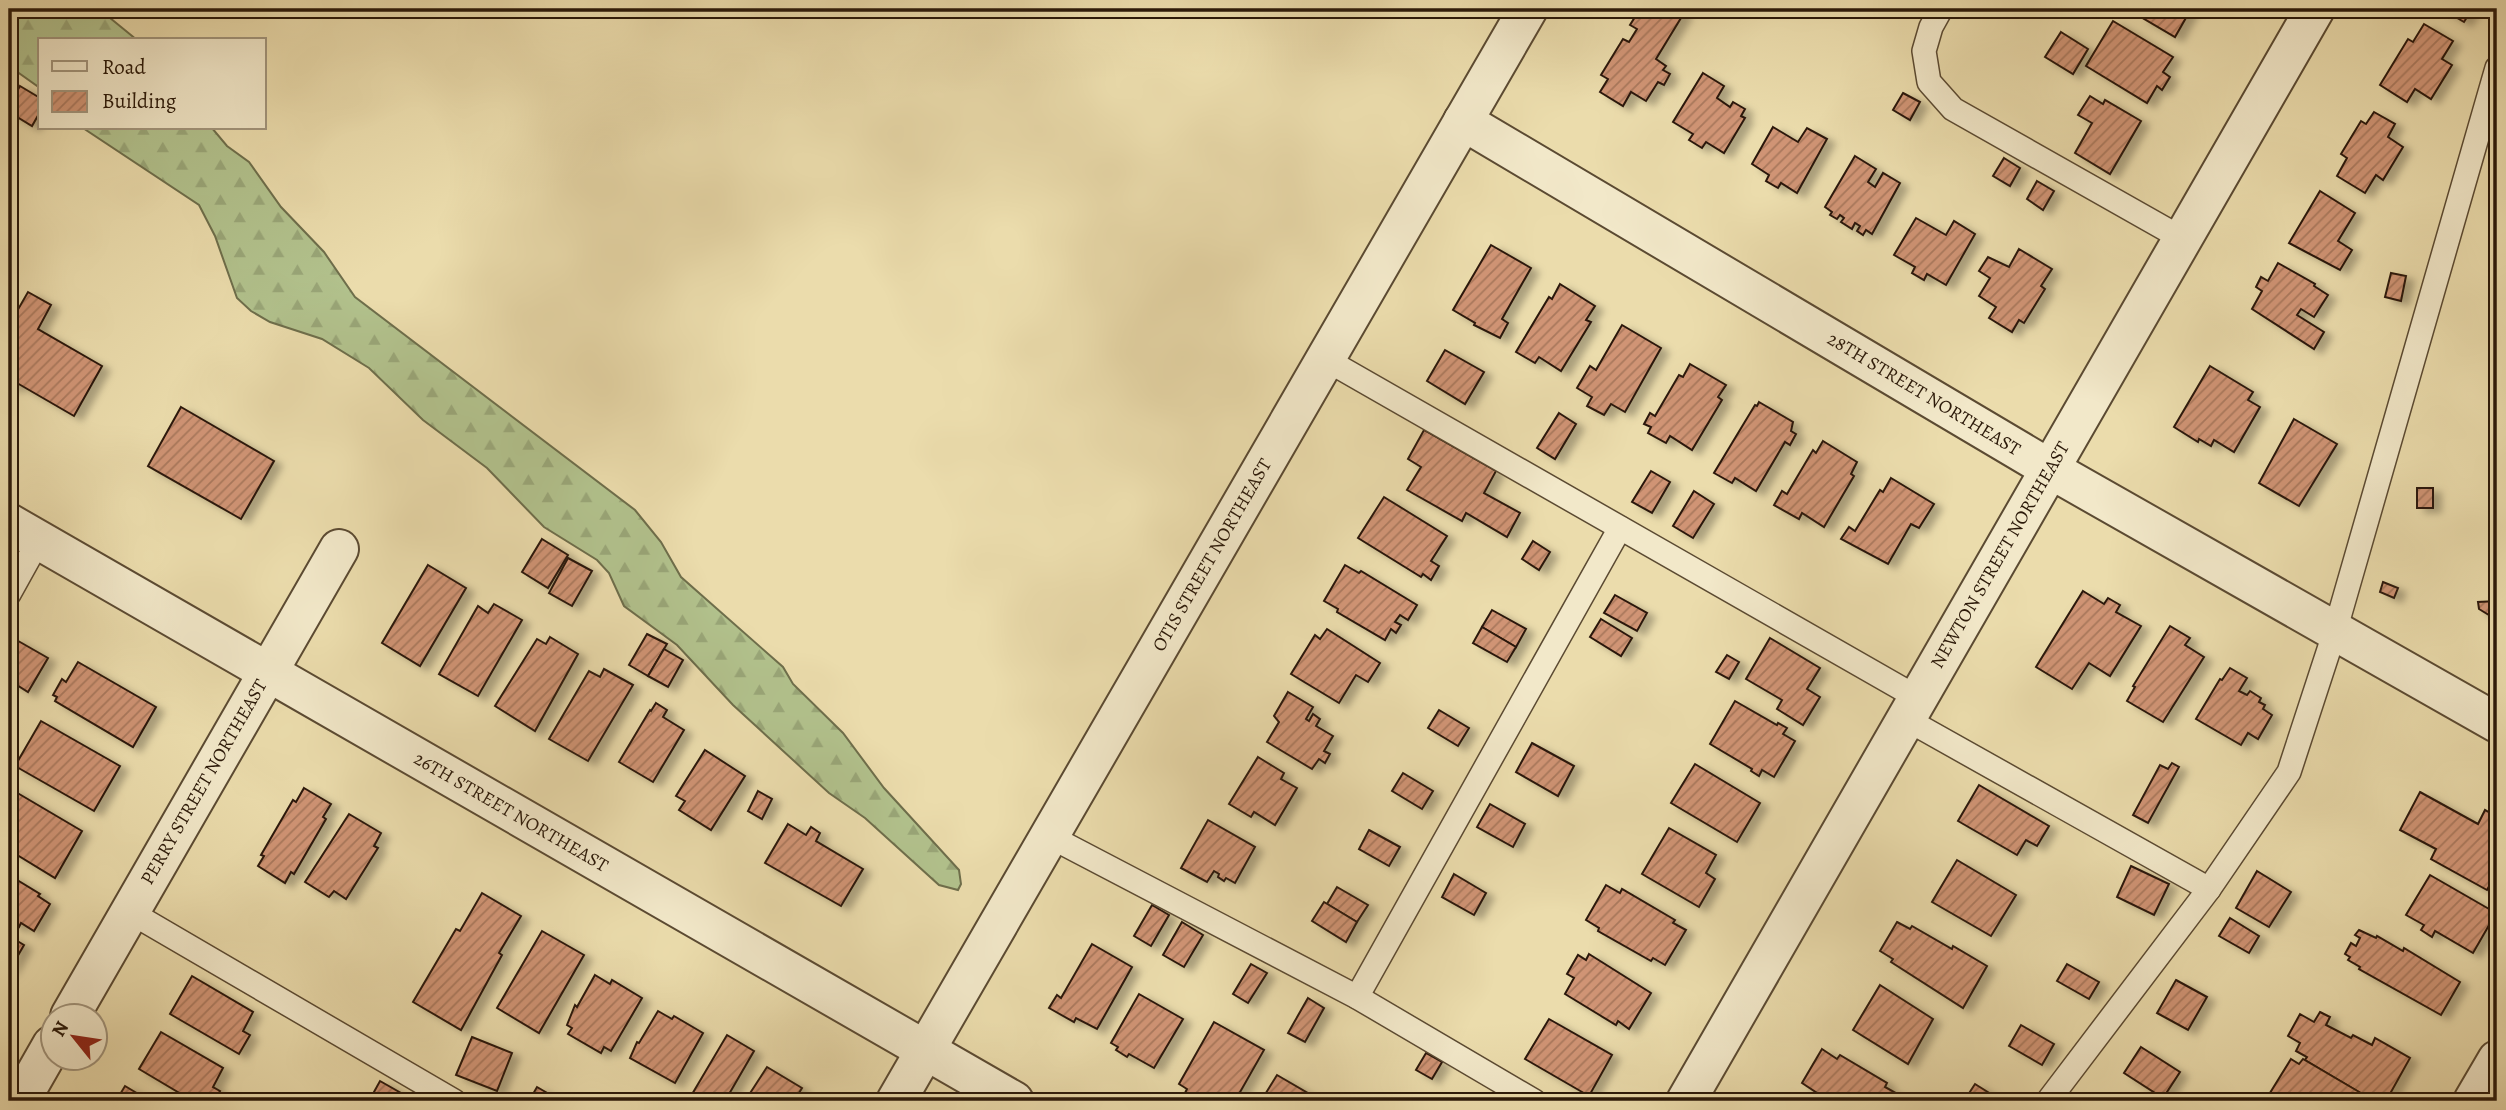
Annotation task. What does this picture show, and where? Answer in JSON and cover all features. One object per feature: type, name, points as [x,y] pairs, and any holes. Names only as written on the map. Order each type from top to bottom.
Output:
[{"type":"street","name":"NEWTON STREET NORTHEAST","points":[[1686,1101],[2315,9]]},
{"type":"street","name":"OTIS STREET NORTHEAST","points":[[896,1101],[1463,121],[1522,12]]},
{"type":"street","name":"28TH STREET NORTHEAST","points":[[1463,121],[2050,469],[2497,723]]},
{"type":"street","name":"26TH STREET NORTHEAST","points":[[24,531],[1014,1101]]},
{"type":"street","name":"PERRY STREET NORTHEAST","points":[[78,1002],[339,549]]},
{"type":"street","points":[[2473,1101],[2497,1060]]},
{"type":"street","points":[[20,1101],[38,1070]]},
{"type":"lane","points":[[1941,9],[1931,27],[1924,51],[1929,82],[1953,109],[2183,239]]},
{"type":"lane","points":[[2048,1101],[2209,889],[2289,772],[2335,631],[2497,68]]},
{"type":"lane","points":[[1325,359],[1620,528],[2209,889]]},
{"type":"lane","points":[[1357,997],[1620,528]]},
{"type":"lane","points":[[9,593],[24,531]]},
{"type":"lane","points":[[1049,836],[1357,997],[1534,1101]]},
{"type":"lane","points":[[130,912],[454,1101]]},
{"type":"green space","points":[[9,9],[99,9],[135,38],[38,38],[38,87],[9,66]]},
{"type":"green space","points":[[86,130],[214,130],[227,146],[249,162],[281,207],[324,252],[355,297],[635,510],[661,542],[681,577],[783,667],[793,684],[843,733],[884,788],[959,870],[961,884],[958,890],[939,885],[865,818],[829,793],[733,705],[677,645],[624,606],[609,573],[597,560],[544,527],[487,468],[423,420],[369,368],[322,339],[270,322],[251,311],[237,298],[215,236],[199,205]]},
{"type":"building","points":[[1640,9],[1678,9],[1684,13],[1656,59],[1666,66],[1663,70],[1670,74],[1664,85],[1658,82],[1646,101],[1631,92],[1623,106],[1600,92],[1608,79],[1601,75],[1623,39],[1629,42],[1637,29],[1630,25]]},
{"type":"building","points":[[2145,9],[2191,9],[2175,37],[2141,17]]},
{"type":"building","points":[[2442,9],[2472,9],[2464,22]]},
{"type":"building","points":[[2113,21],[2173,57],[2163,72],[2170,77],[2162,90],[2157,86],[2147,103],[2086,66]]},
{"type":"building","points":[[2424,24],[2453,41],[2442,59],[2452,65],[2431,99],[2415,89],[2407,102],[2380,85],[2408,39],[2413,42]]},
{"type":"building","points":[[2061,32],[2088,49],[2073,74],[2045,57]]},
{"type":"building","points":[[1703,73],[1724,86],[1717,98],[1730,107],[1733,102],[1745,109],[1741,116],[1745,118],[1724,153],[1706,142],[1702,148],[1689,140],[1693,134],[1673,122]]},
{"type":"building","points":[[20,86],[38,97],[38,116],[32,126],[9,112],[9,105]]},
{"type":"building","points":[[1903,93],[1920,102],[1910,120],[1893,110]]},
{"type":"building","points":[[2090,96],[2103,104],[2105,100],[2141,121],[2110,174],[2075,153],[2092,123],[2078,115]]},
{"type":"building","points":[[2374,112],[2395,124],[2388,137],[2403,147],[2383,180],[2376,175],[2365,193],[2337,176],[2347,158],[2341,154],[2361,121],[2366,124]]},
{"type":"building","points":[[1773,127],[1798,142],[1807,128],[1827,139],[1797,193],[1781,183],[1778,188],[1766,181],[1769,175],[1752,164]]},
{"type":"building","points":[[1855,156],[1876,169],[1868,182],[1875,187],[1883,173],[1900,183],[1872,234],[1866,230],[1863,235],[1857,231],[1860,226],[1855,223],[1852,229],[1841,222],[1844,218],[1840,215],[1837,219],[1830,215],[1832,212],[1825,207]]},
{"type":"building","points":[[2004,158],[2020,168],[2010,186],[1993,176]]},
{"type":"building","points":[[2037,181],[2054,191],[2043,210],[2027,199]]},
{"type":"building","points":[[2320,191],[2355,213],[2338,241],[2352,250],[2340,270],[2289,243]]},
{"type":"building","points":[[1916,218],[1946,235],[1954,221],[1975,234],[1946,285],[1927,274],[1924,280],[1912,273],[1915,267],[1894,255]]},
{"type":"building","points":[[1491,245],[1531,268],[1502,319],[1508,323],[1500,338],[1474,325],[1475,323],[1453,310]]},
{"type":"building","points":[[2019,249],[2052,269],[2041,286],[2045,289],[2024,323],[2019,320],[2012,332],[1989,318],[1996,307],[1979,296],[1990,278],[1979,271],[1988,257],[2009,267]]},
{"type":"building","points":[[2278,263],[2315,284],[2314,286],[2328,295],[2314,317],[2301,309],[2297,315],[2324,332],[2314,349],[2252,309],[2262,291],[2256,287],[2261,277],[2268,281]]},
{"type":"building","points":[[2391,273],[2406,276],[2401,301],[2385,297]]},
{"type":"building","points":[[1560,284],[1595,306],[1586,320],[1591,322],[1561,371],[1539,357],[1535,363],[1516,352],[1549,297],[1552,299]]},
{"type":"building","points":[[28,292],[51,305],[38,329],[102,366],[74,416],[17,383],[14,388],[9,385],[9,309],[16,313]]},
{"type":"building","points":[[1622,325],[1661,348],[1625,412],[1611,404],[1604,415],[1587,406],[1592,397],[1577,388],[1590,366],[1596,370]]},
{"type":"building","points":[[1445,350],[1484,372],[1465,404],[1427,381]]},
{"type":"building","points":[[1690,364],[1726,385],[1718,397],[1722,400],[1692,450],[1670,436],[1666,443],[1648,433],[1651,427],[1644,424],[1650,413],[1655,416],[1679,375],[1683,377]]},
{"type":"building","points":[[2210,366],[2253,392],[2248,400],[2260,407],[2234,452],[2214,440],[2211,446],[2199,439],[2198,442],[2174,427]]},
{"type":"building","points":[[1759,402],[1793,422],[1791,431],[1796,434],[1790,445],[1785,442],[1756,491],[1735,478],[1732,483],[1714,473]]},
{"type":"building","points":[[181,407],[274,461],[241,519],[148,466]]},
{"type":"building","points":[[1559,413],[1576,424],[1555,459],[1537,448]]},
{"type":"building","points":[[2294,419],[2337,444],[2299,506],[2259,483]]},
{"type":"building","points":[[1424,430],[1496,471],[1484,493],[1520,513],[1507,537],[1466,513],[1462,521],[1407,490],[1421,467],[1408,459]]},
{"type":"building","points":[[1823,441],[1857,462],[1851,474],[1854,476],[1824,527],[1802,513],[1799,519],[1774,505],[1782,491],[1787,494],[1813,450],[1816,453]]},
{"type":"building","points":[[1651,471],[1670,482],[1652,513],[1632,502]]},
{"type":"building","points":[[1891,478],[1934,504],[1919,528],[1911,524],[1888,564],[1841,539],[1849,527],[1855,531],[1880,490],[1883,492]]},
{"type":"building","points":[[2417,488],[2433,488],[2433,508],[2417,508]]},
{"type":"building","points":[[1694,491],[1714,504],[1693,538],[1673,526]]},
{"type":"building","points":[[1384,497],[1447,536],[1431,561],[1439,566],[1431,580],[1423,574],[1421,577],[1358,538]]},
{"type":"building","points":[[542,539],[568,555],[548,588],[522,572]]},
{"type":"building","points":[[1533,541],[1550,552],[1539,570],[1522,559]]},
{"type":"building","points":[[568,558],[592,571],[572,606],[549,593]]},
{"type":"building","points":[[428,565],[466,588],[420,666],[382,643]]},
{"type":"building","points":[[1345,565],[1359,573],[1361,571],[1417,605],[1408,620],[1400,615],[1395,622],[1401,625],[1396,633],[1391,629],[1385,640],[1337,612],[1338,609],[1324,601]]},
{"type":"building","points":[[2383,582],[2398,588],[2394,598],[2380,592]]},
{"type":"building","points":[[2083,591],[2104,604],[2108,598],[2120,605],[2116,612],[2141,626],[2110,676],[2089,663],[2072,689],[2036,667]]},
{"type":"building","points":[[1615,595],[1647,613],[1637,631],[1604,613]]},
{"type":"building","points":[[2497,601],[2497,620],[2479,609],[2478,602]]},
{"type":"building","points":[[494,604],[522,620],[478,696],[439,674],[478,606],[488,613]]},
{"type":"building","points":[[1492,610],[1526,629],[1516,647],[1482,627]]},
{"type":"building","points":[[1601,619],[1632,638],[1621,656],[1590,637]]},
{"type":"building","points":[[2170,626],[2190,638],[2185,645],[2204,657],[2163,722],[2127,701],[2135,687],[2133,686]]},
{"type":"building","points":[[1482,627],[1516,647],[1507,662],[1473,643]]},
{"type":"building","points":[[1327,629],[1380,663],[1368,682],[1356,675],[1339,703],[1291,674],[1315,635],[1320,639]]},
{"type":"building","points":[[647,634],[667,644],[648,676],[629,665]]},
{"type":"building","points":[[550,637],[578,654],[535,731],[495,706],[537,639],[546,644]]},
{"type":"building","points":[[13,638],[48,658],[28,692],[9,680],[9,645]]},
{"type":"building","points":[[1770,638],[1820,668],[1807,689],[1820,697],[1803,725],[1777,709],[1782,700],[1746,679]]},
{"type":"building","points":[[664,649],[683,660],[668,687],[648,676]]},
{"type":"building","points":[[1727,655],[1739,662],[1729,679],[1716,672]]},
{"type":"building","points":[[78,662],[156,707],[133,747],[55,701],[57,697],[53,695],[62,679],[66,682]]},
{"type":"building","points":[[2230,668],[2247,678],[2239,691],[2247,695],[2250,691],[2261,698],[2259,702],[2265,705],[2263,709],[2272,715],[2258,739],[2248,733],[2241,745],[2196,719],[2220,679],[2222,680]]},
{"type":"building","points":[[604,669],[633,685],[588,761],[549,739],[589,671],[600,677]]},
{"type":"building","points":[[1288,692],[1313,707],[1306,719],[1309,721],[1313,714],[1320,719],[1316,726],[1333,736],[1324,751],[1330,754],[1325,763],[1319,759],[1312,769],[1267,742],[1279,722],[1274,716]]},
{"type":"building","points":[[1735,701],[1787,728],[1783,734],[1795,741],[1774,777],[1762,770],[1759,776],[1710,744]]},
{"type":"building","points":[[656,703],[667,710],[663,717],[684,730],[653,782],[619,762]]},
{"type":"building","points":[[1439,710],[1469,728],[1458,746],[1428,728]]},
{"type":"building","points":[[41,721],[120,766],[94,811],[15,766]]},
{"type":"building","points":[[1532,743],[1574,766],[1558,796],[1516,772]]},
{"type":"building","points":[[705,750],[745,776],[711,830],[679,810],[685,801],[676,796]]},
{"type":"building","points":[[1258,757],[1284,773],[1281,779],[1297,788],[1275,825],[1254,812],[1251,817],[1229,804]]},
{"type":"building","points":[[2172,763],[2179,767],[2148,823],[2133,815],[2160,765],[2168,769]]},
{"type":"building","points":[[1695,764],[1760,803],[1737,842],[1671,803]]},
{"type":"building","points":[[1403,773],[1433,791],[1422,809],[1392,791]]},
{"type":"building","points":[[1979,785],[2049,826],[2037,846],[2026,840],[2017,855],[1958,821]]},
{"type":"building","points":[[9,788],[82,831],[55,878],[9,850]]},
{"type":"building","points":[[304,788],[331,804],[323,817],[326,819],[294,874],[291,872],[285,883],[258,866],[264,856],[261,855],[293,800],[296,802]]},
{"type":"building","points":[[758,791],[772,799],[762,819],[748,811]]},
{"type":"building","points":[[2420,792],[2478,824],[2485,810],[2497,817],[2497,872],[2487,890],[2431,859],[2436,849],[2400,830]]},
{"type":"building","points":[[1490,804],[1525,824],[1513,847],[1477,827]]},
{"type":"building","points":[[349,814],[381,833],[374,846],[378,848],[346,899],[334,891],[329,897],[305,882]]},
{"type":"building","points":[[1208,820],[1255,847],[1235,883],[1226,878],[1224,881],[1214,871],[1207,882],[1181,868]]},
{"type":"building","points":[[788,824],[806,835],[811,827],[820,833],[816,841],[863,869],[841,906],[765,863]]},
{"type":"building","points":[[1669,828],[1716,855],[1706,873],[1715,879],[1699,907],[1642,874]]},
{"type":"building","points":[[1369,830],[1400,847],[1389,866],[1359,849]]},
{"type":"building","points":[[1957,860],[2016,895],[1991,936],[1932,902]]},
{"type":"building","points":[[2131,866],[2169,884],[2154,915],[2117,897]]},
{"type":"building","points":[[2257,871],[2291,892],[2269,927],[2236,908]]},
{"type":"building","points":[[1454,874],[1486,893],[1474,915],[1442,897]]},
{"type":"building","points":[[9,875],[40,894],[38,896],[50,904],[34,931],[21,923],[19,927],[9,921]]},
{"type":"building","points":[[2430,875],[2496,913],[2473,953],[2435,931],[2432,937],[2421,930],[2424,925],[2406,915]]},
{"type":"building","points":[[1606,885],[1620,893],[1622,889],[1675,920],[1673,923],[1686,930],[1665,965],[1653,958],[1651,961],[1598,931],[1599,928],[1586,920]]},
{"type":"building","points":[[1337,887],[1368,905],[1357,922],[1327,904]]},
{"type":"building","points":[[482,893],[521,916],[499,953],[502,955],[461,1030],[413,1002],[456,929],[460,931]]},
{"type":"building","points":[[1324,902],[1357,922],[1346,942],[1312,921]]},
{"type":"building","points":[[1152,905],[1169,915],[1151,946],[1134,936]]},
{"type":"building","points":[[2230,918],[2259,936],[2249,953],[2219,936]]},
{"type":"building","points":[[1182,922],[1203,935],[1184,967],[1163,955]]},
{"type":"building","points":[[1897,922],[1910,929],[1912,926],[1952,949],[1953,946],[1987,966],[1963,1008],[1891,962],[1893,959],[1880,951]]},
{"type":"building","points":[[2359,930],[2376,938],[2377,936],[2403,951],[2404,948],[2460,982],[2441,1015],[2359,969],[2360,967],[2348,960],[2350,957],[2345,954],[2351,943],[2356,946],[2360,938],[2355,935]]},
{"type":"building","points":[[542,931],[584,955],[539,1033],[497,1008]]},
{"type":"building","points":[[9,936],[24,945],[9,971]]},
{"type":"building","points":[[1092,944],[1132,967],[1097,1029],[1076,1018],[1074,1022],[1049,1008],[1057,995],[1061,998]]},
{"type":"building","points":[[1589,954],[1651,993],[1629,1029],[1618,1021],[1616,1025],[1565,994],[1574,978],[1567,974],[1578,955],[1586,960]]},
{"type":"building","points":[[1251,964],[1267,973],[1248,1003],[1233,994]]},
{"type":"building","points":[[2067,964],[2099,982],[2089,999],[2057,981]]},
{"type":"building","points":[[595,975],[610,984],[612,980],[642,998],[611,1051],[604,1047],[601,1053],[568,1034],[572,1028],[567,1025],[575,1005],[577,1007]]},
{"type":"building","points":[[192,976],[253,1012],[243,1031],[250,1035],[239,1054],[170,1014]]},
{"type":"building","points":[[2176,980],[2207,997],[2188,1030],[2157,1013]]},
{"type":"building","points":[[1880,985],[1933,1019],[1908,1064],[1853,1030]]},
{"type":"building","points":[[1139,994],[1183,1019],[1154,1068],[1129,1054],[1127,1057],[1111,1043]]},
{"type":"building","points":[[1308,998],[1324,1008],[1305,1042],[1288,1033]]},
{"type":"building","points":[[658,1011],[672,1019],[674,1016],[703,1033],[675,1083],[630,1058],[637,1042],[639,1043]]},
{"type":"building","points":[[2320,1012],[2330,1017],[2326,1025],[2351,1038],[2353,1035],[2372,1045],[2375,1038],[2410,1058],[2386,1101],[2374,1101],[2305,1060],[2307,1057],[2296,1051],[2300,1043],[2288,1036],[2300,1014],[2314,1022]]},
{"type":"building","points":[[1549,1019],[1612,1055],[1589,1096],[1525,1059]]},
{"type":"building","points":[[1214,1022],[1264,1050],[1235,1101],[1209,1101],[1198,1096],[1196,1099],[1185,1093],[1187,1089],[1179,1084]]},
{"type":"building","points":[[2021,1025],[2054,1044],[2042,1065],[2009,1046]]},
{"type":"building","points":[[161,1032],[223,1068],[213,1087],[220,1091],[214,1101],[193,1101],[139,1069]]},
{"type":"building","points":[[727,1035],[754,1051],[725,1101],[688,1101]]},
{"type":"building","points":[[472,1037],[512,1053],[497,1091],[456,1075]]},
{"type":"building","points":[[2141,1047],[2180,1072],[2163,1098],[2124,1073]]},
{"type":"building","points":[[1822,1049],[1837,1059],[1840,1055],[1887,1083],[1885,1087],[1896,1093],[1891,1101],[1825,1101],[1815,1095],[1817,1093],[1802,1083]]},
{"type":"building","points":[[1426,1053],[1442,1062],[1432,1079],[1416,1070]]},
{"type":"building","points":[[2291,1059],[2299,1064],[2303,1059],[2366,1096],[2363,1101],[2265,1101]]},
{"type":"building","points":[[767,1067],[802,1088],[794,1101],[745,1101]]},
{"type":"building","points":[[1277,1075],[1318,1099],[1317,1101],[1261,1101]]},
{"type":"building","points":[[380,1081],[415,1101],[369,1101]]},
{"type":"building","points":[[1975,1084],[2002,1101],[1964,1101]]},
{"type":"building","points":[[125,1086],[150,1101],[116,1101]]},
{"type":"building","points":[[537,1087],[561,1101],[529,1101]]}]
